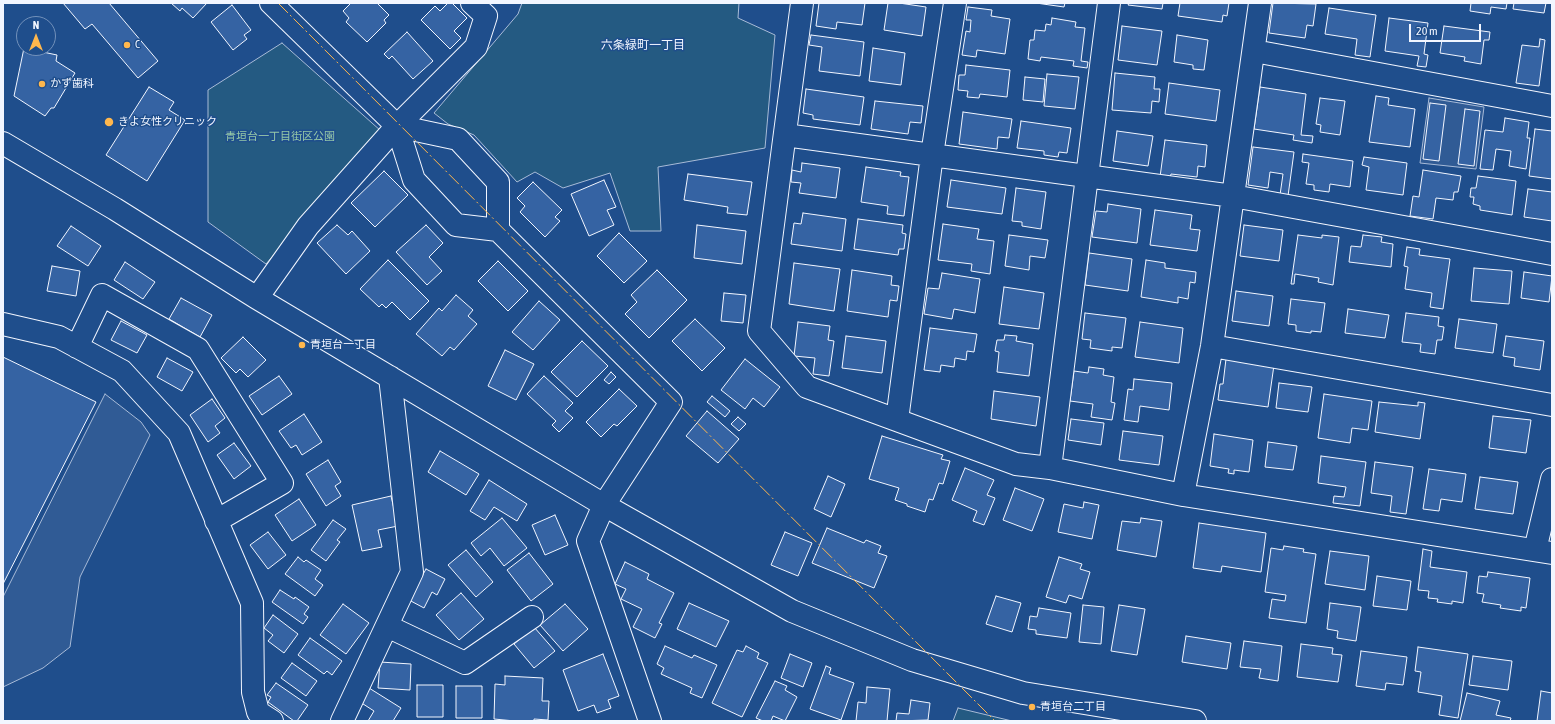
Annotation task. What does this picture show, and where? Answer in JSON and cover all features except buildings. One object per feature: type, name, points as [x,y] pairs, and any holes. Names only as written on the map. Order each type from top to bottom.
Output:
[{"type":"street","points":[[271,3],[397,126],[414,180],[456,225],[498,230],[671,402],[604,505],[588,541],[650,721]]},
{"type":"street","points":[[257,298],[308,226],[397,126],[476,47],[486,16],[472,3]]},
{"type":"street","points":[[802,3],[759,331],[807,387],[1016,464],[1050,468],[1184,495],[1544,552],[1552,479]]},
{"type":"street","points":[[897,420],[932,155],[955,3]]},
{"type":"street","points":[[1050,468],[1109,3]]},
{"type":"street","points":[[1184,495],[1212,346],[1260,3]]},
{"type":"street","points":[[1254,51],[1552,106]]},
{"type":"street","points":[[397,126],[458,139],[498,182],[498,230]]},
{"type":"street","points":[[785,135],[1233,196],[1552,254]]},
{"type":"street","points":[[3,143],[115,209],[257,298],[604,505],[792,611],[912,660],[1023,693],[1148,717],[1195,721]]},
{"type":"street","points":[[77,347],[102,295],[198,349],[282,483],[216,521]]},
{"type":"street","points":[[3,324],[59,337],[122,371],[179,433],[252,603],[253,692],[258,712],[272,721]]},
{"type":"street","points":[[1212,346],[1552,405]]},
{"type":"street","points":[[342,721],[412,572],[390,377]]},
{"type":"street","points":[[387,626],[465,663],[532,617]]},
{"type":"green space","points":[[522,3],[739,3],[738,18],[775,35],[765,148],[658,167],[661,231],[630,231],[610,173],[563,188],[535,172],[517,182],[474,135],[448,124],[434,113],[518,14]]},
{"type":"green space","name":"青垣台一丁目街区公園","points":[[282,43],[381,131],[266,264],[208,222],[208,90]]},
{"type":"green space","points":[[958,708],[1012,721],[953,721]]},
{"type":"shaded area","points":[[1429,98],[1484,107],[1476,169],[1420,163]]},
{"type":"shaded area","points":[[105,394],[141,422],[150,435],[80,577],[70,647],[43,668],[3,687],[3,597]]},
{"type":"power","points":[[278,3],[995,721]]},
{"type":"place","name":"C","points":[[127,45]]},
{"type":"place","name":"かず歯科","points":[[42,84]]},
{"type":"place","name":"きよ女性クリニック","points":[[109,122]]},
{"type":"place","name":"青垣台一丁目","points":[[302,345]]},
{"type":"place","name":"青垣台二丁目","points":[[1032,707]]},
{"type":"district","name":"六条緑町一丁目","points":[[643,45]]}]
